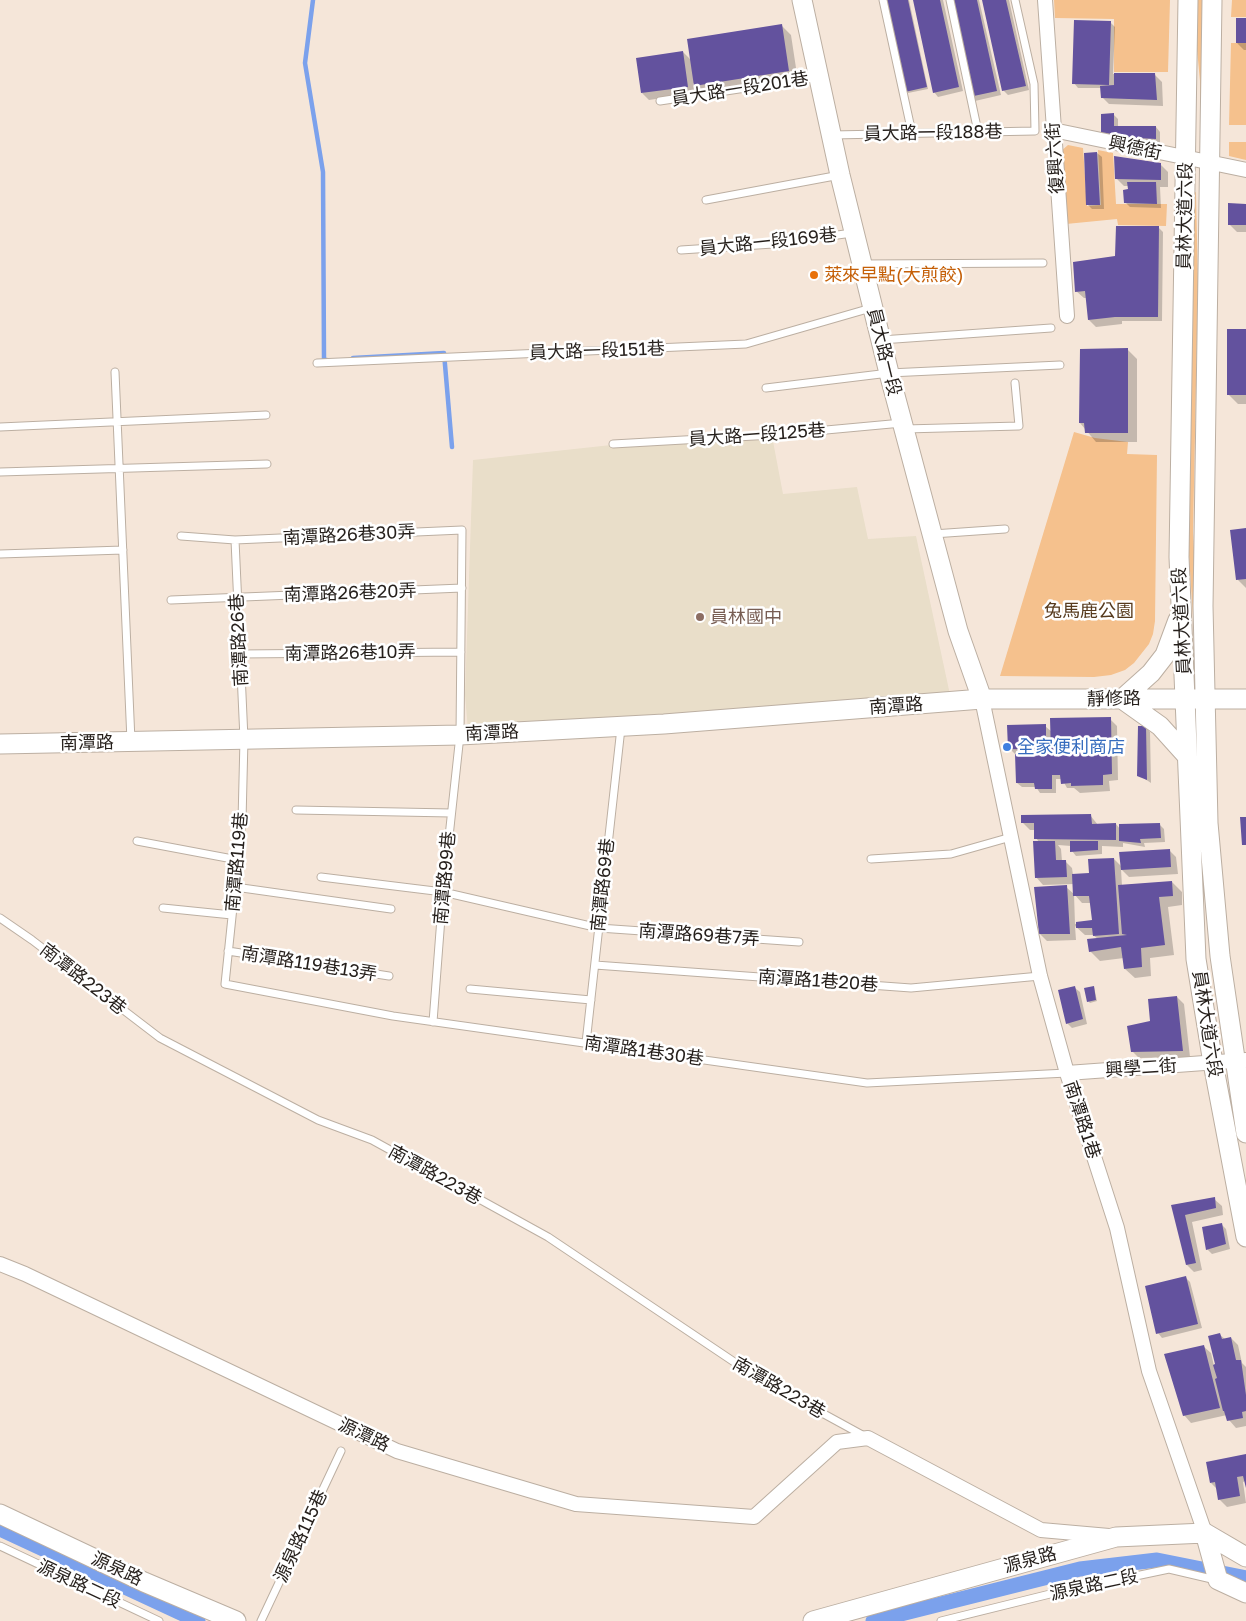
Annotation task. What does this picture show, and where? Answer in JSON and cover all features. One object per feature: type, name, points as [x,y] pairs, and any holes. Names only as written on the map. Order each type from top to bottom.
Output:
[{"type":"street","name":"員大路一段","points":[[802,0],[840,175],[889,373],[958,631],[982,700]]},
{"type":"street","name":"復興六街","points":[[1045,0],[1067,316]]},
{"type":"street","name":"員林大道六段","points":[[1188,0],[1179,503],[1196,959],[1213,1062],[1246,1237]]},
{"type":"street","name":"員林大道六段","points":[[1212,0],[1203,606],[1207,698],[1208,824],[1220,956],[1241,1060],[1246,1133]]},
{"type":"street","name":"興德街","points":[[1053,130],[1246,170]]},
{"type":"street","points":[[1182,609],[1166,655],[1151,673],[1122,699],[1160,726],[1187,756]]},
{"type":"street","name":"靜修路","points":[[982,700],[1246,699]]},
{"type":"street","name":"南潭路","points":[[0,744],[460,735],[621,726],[982,700]]},
{"type":"street","name":"南潭路1巷","points":[[982,700],[1040,976],[1067,1073],[1117,1228],[1149,1371],[1205,1533]]},
{"type":"street","name":"興學二街","points":[[1067,1073],[1241,1060]]},
{"type":"street","name":"源潭路","points":[[0,1264],[25,1274],[397,1451],[576,1504],[754,1517],[836,1442],[868,1438]]},
{"type":"street","points":[[868,1438],[1041,1530],[1116,1537]]},
{"type":"street","name":"源泉路","points":[[0,1514],[144,1582],[236,1621]]},
{"type":"street","points":[[1205,1533],[1246,1557]]},
{"type":"street","points":[[1205,1533],[1218,1580]]},
{"type":"street","name":"源泉路","points":[[814,1621],[1116,1537],[1205,1533]]},
{"type":"street","name":"源泉路二段","points":[[1218,1580],[1246,1593]]},
{"type":"lane","points":[[883,0],[912,133]]},
{"type":"lane","points":[[950,0],[978,132]]},
{"type":"lane","name":"員大路一段188巷","points":[[832,135],[1035,130],[1034,84],[1015,0]]},
{"type":"lane","name":"員大路一段201巷","points":[[660,101],[820,76]]},
{"type":"lane","points":[[706,200],[840,175]]},
{"type":"lane","name":"員大路一段169巷","points":[[681,250],[773,244],[854,233]]},
{"type":"lane","points":[[862,264],[1044,263]]},
{"type":"lane","name":"員大路一段151巷","points":[[317,362],[746,344],[873,308]]},
{"type":"lane","points":[[881,340],[1051,328]]},
{"type":"lane","points":[[766,388],[889,373],[1060,365]]},
{"type":"lane","points":[[116,372],[131,742]]},
{"type":"lane","name":"員大路一段125巷","points":[[613,444],[903,426],[1019,426],[1015,383]]},
{"type":"lane","points":[[0,427],[266,415]]},
{"type":"lane","points":[[0,472],[120,470],[267,464]]},
{"type":"lane","points":[[932,534],[1005,529]]},
{"type":"lane","name":"南潭路26巷30弄","points":[[181,536],[235,540],[462,530]]},
{"type":"lane","name":"南潭路99巷","points":[[433,1022],[442,892],[460,735],[462,530]]},
{"type":"lane","name":"南潭路26巷","points":[[235,540],[244,739]]},
{"type":"lane","points":[[0,554],[123,550]]},
{"type":"lane","name":"南潭路26巷20弄","points":[[171,600],[462,588]]},
{"type":"lane","name":"南潭路26巷10弄","points":[[240,654],[461,652]]},
{"type":"lane","name":"南潭路69巷","points":[[586,1043],[621,726]]},
{"type":"lane","name":"南潭路119巷","points":[[225,984],[242,821],[244,739]]},
{"type":"lane","points":[[296,810],[451,813]]},
{"type":"lane","points":[[871,859],[951,854],[1011,837]]},
{"type":"lane","points":[[137,841],[238,860]]},
{"type":"lane","name":"南潭路69巷7弄","points":[[321,876],[442,892],[599,928],[799,942]]},
{"type":"lane","points":[[235,887],[391,909]]},
{"type":"lane","points":[[163,908],[232,915]]},
{"type":"lane","name":"南潭路223巷","points":[[0,918],[32,940],[160,1038],[318,1120],[372,1140],[548,1236],[758,1378],[868,1438]]},
{"type":"lane","name":"南潭路119巷13弄","points":[[228,951],[389,976]]},
{"type":"lane","name":"南潭路1巷20巷","points":[[594,965],[911,988],[1040,976]]},
{"type":"lane","name":"南潭路1巷30巷","points":[[225,984],[433,1022],[867,1083],[1067,1073]]},
{"type":"lane","points":[[470,989],[591,1000]]},
{"type":"lane","name":"源泉路115巷","points":[[261,1621],[341,1451]]},
{"type":"lane","name":"源泉路二段","points":[[0,1546],[159,1621]]},
{"type":"lane","name":"源泉路二段","points":[[941,1621],[1050,1594],[1168,1569],[1218,1580]]},
{"type":"shaded area","name":"員林國中","points":[[772,436],[783,494],[857,487],[868,539],[916,536],[952,704],[468,730],[465,695],[473,460],[648,441]]},
{"type":"green space","points":[[1054,0],[1170,0],[1168,72],[1114,72],[1114,19],[1055,18]]},
{"type":"green space","points":[[1197,0],[1204,0],[1200,133],[1200,81],[1197,49]]},
{"type":"green space","points":[[1232,0],[1246,0],[1246,17],[1231,17]]},
{"type":"green space","points":[[1231,43],[1246,43],[1246,125],[1229,125]]},
{"type":"green space","points":[[1229,142],[1246,142],[1246,160],[1229,156]]},
{"type":"green space","points":[[1068,145],[1083,148],[1087,206],[1101,205],[1098,150],[1113,153],[1116,204],[1167,204],[1166,226],[1118,225],[1117,219],[1066,224],[1060,152]]},
{"type":"green space","points":[[1196,192],[1198,285],[1193,532],[1199,646],[1196,663],[1188,540],[1194,193]]},
{"type":"green space","name":"兔馬鹿公園","points":[[1074,432],[1095,438],[1128,442],[1127,454],[1157,455],[1155,621],[1153,634],[1149,644],[1134,663],[1125,670],[1111,675],[1094,677],[1000,676]]},
{"type":"building","points":[[884,0],[908,0],[927,87],[905,92]]},
{"type":"building","points":[[913,0],[940,0],[959,87],[933,93]]},
{"type":"building","points":[[948,0],[977,0],[997,91],[969,97]]},
{"type":"building","points":[[982,0],[1006,0],[1026,86],[1002,91]]},
{"type":"building","points":[[1236,18],[1246,18],[1246,43],[1236,43]]},
{"type":"building","points":[[1074,20],[1111,21],[1109,85],[1072,84]]},
{"type":"building","points":[[782,24],[789,71],[694,86],[687,39]]},
{"type":"building","points":[[683,51],[688,87],[641,93],[636,58]]},
{"type":"building","points":[[1114,73],[1155,73],[1157,100],[1101,98],[1100,86],[1114,85]]},
{"type":"building","points":[[1114,113],[1114,126],[1156,126],[1156,139],[1121,137],[1121,135],[1101,133],[1101,114]]},
{"type":"building","points":[[1097,152],[1100,205],[1086,205],[1084,153]]},
{"type":"building","points":[[1114,156],[1161,163],[1161,180],[1115,179]]},
{"type":"building","points":[[1127,182],[1156,182],[1157,204],[1124,203],[1123,190],[1128,189]]},
{"type":"building","points":[[1228,203],[1246,204],[1246,225],[1228,225]]},
{"type":"building","points":[[1116,226],[1159,226],[1158,317],[1115,317],[1088,320],[1085,291],[1075,292],[1073,262],[1115,256]]},
{"type":"building","points":[[1227,329],[1246,329],[1246,395],[1227,395]]},
{"type":"building","points":[[1128,348],[1128,433],[1085,433],[1084,423],[1079,423],[1080,349]]},
{"type":"building","points":[[1246,528],[1246,579],[1236,580],[1230,530]]},
{"type":"building","points":[[1111,717],[1112,774],[1103,775],[1103,785],[1071,786],[1071,783],[1061,784],[1060,775],[1052,775],[1052,789],[1035,789],[1034,783],[1016,783],[1015,754],[1051,753],[1050,718]]},
{"type":"building","points":[[1046,724],[1046,750],[1008,749],[1007,725]]},
{"type":"building","points":[[1138,726],[1146,726],[1147,780],[1137,776]]},
{"type":"building","points":[[1091,814],[1092,824],[1116,823],[1116,840],[1034,839],[1034,823],[1021,823],[1021,815]]},
{"type":"building","points":[[1240,817],[1246,817],[1246,845],[1242,845]]},
{"type":"building","points":[[1160,823],[1161,838],[1140,839],[1141,843],[1119,841],[1119,824]]},
{"type":"building","points":[[1033,841],[1055,841],[1056,860],[1066,860],[1067,877],[1035,878]]},
{"type":"building","points":[[1070,841],[1098,841],[1098,850],[1070,852]]},
{"type":"building","points":[[1170,849],[1171,867],[1121,870],[1119,852]]},
{"type":"building","points":[[1114,858],[1119,934],[1093,936],[1092,928],[1076,928],[1076,922],[1092,920],[1089,896],[1073,896],[1072,874],[1089,873],[1088,859]]},
{"type":"building","points":[[1172,881],[1173,896],[1159,897],[1165,945],[1141,948],[1142,967],[1124,969],[1121,947],[1089,952],[1087,939],[1127,935],[1122,934],[1118,885]]},
{"type":"building","points":[[1067,885],[1070,934],[1039,934],[1034,887]]},
{"type":"building","points":[[1075,986],[1083,1019],[1066,1024],[1058,990]]},
{"type":"building","points":[[1094,986],[1096,1000],[1087,1002],[1084,988]]},
{"type":"building","points":[[1177,996],[1183,1051],[1131,1052],[1127,1026],[1150,1021],[1148,999]]},
{"type":"building","points":[[1215,1197],[1216,1208],[1185,1215],[1196,1263],[1186,1265],[1171,1205]]},
{"type":"building","points":[[1222,1223],[1226,1244],[1206,1250],[1202,1227]]},
{"type":"building","points":[[1186,1276],[1198,1324],[1156,1334],[1145,1286]]},
{"type":"building","points":[[1220,1333],[1222,1339],[1231,1337],[1236,1360],[1241,1360],[1246,1395],[1246,1411],[1242,1412],[1243,1418],[1227,1421],[1215,1379],[1217,1378],[1213,1365],[1215,1364],[1208,1336]]},
{"type":"building","points":[[1204,1345],[1220,1408],[1183,1416],[1164,1354]]},
{"type":"building","points":[[1246,1454],[1246,1488],[1243,1476],[1237,1477],[1240,1496],[1218,1500],[1215,1482],[1210,1483],[1206,1462]]},
{"type":"waterway","points":[[313,0],[305,63],[323,172],[324,360],[327,360]]},
{"type":"waterway","points":[[353,358],[444,353],[452,447]]},
{"type":"waterway","points":[[0,1529],[198,1621]]},
{"type":"waterway","points":[[873,1621],[1080,1569],[1157,1560],[1246,1578]]},
{"type":"place","name":"萊來早點(大煎餃)","points":[[814,275]]},
{"type":"place","name":"員林國中","points":[[700,617]]},
{"type":"place","name":"全家便利商店","points":[[1007,747]]}]
